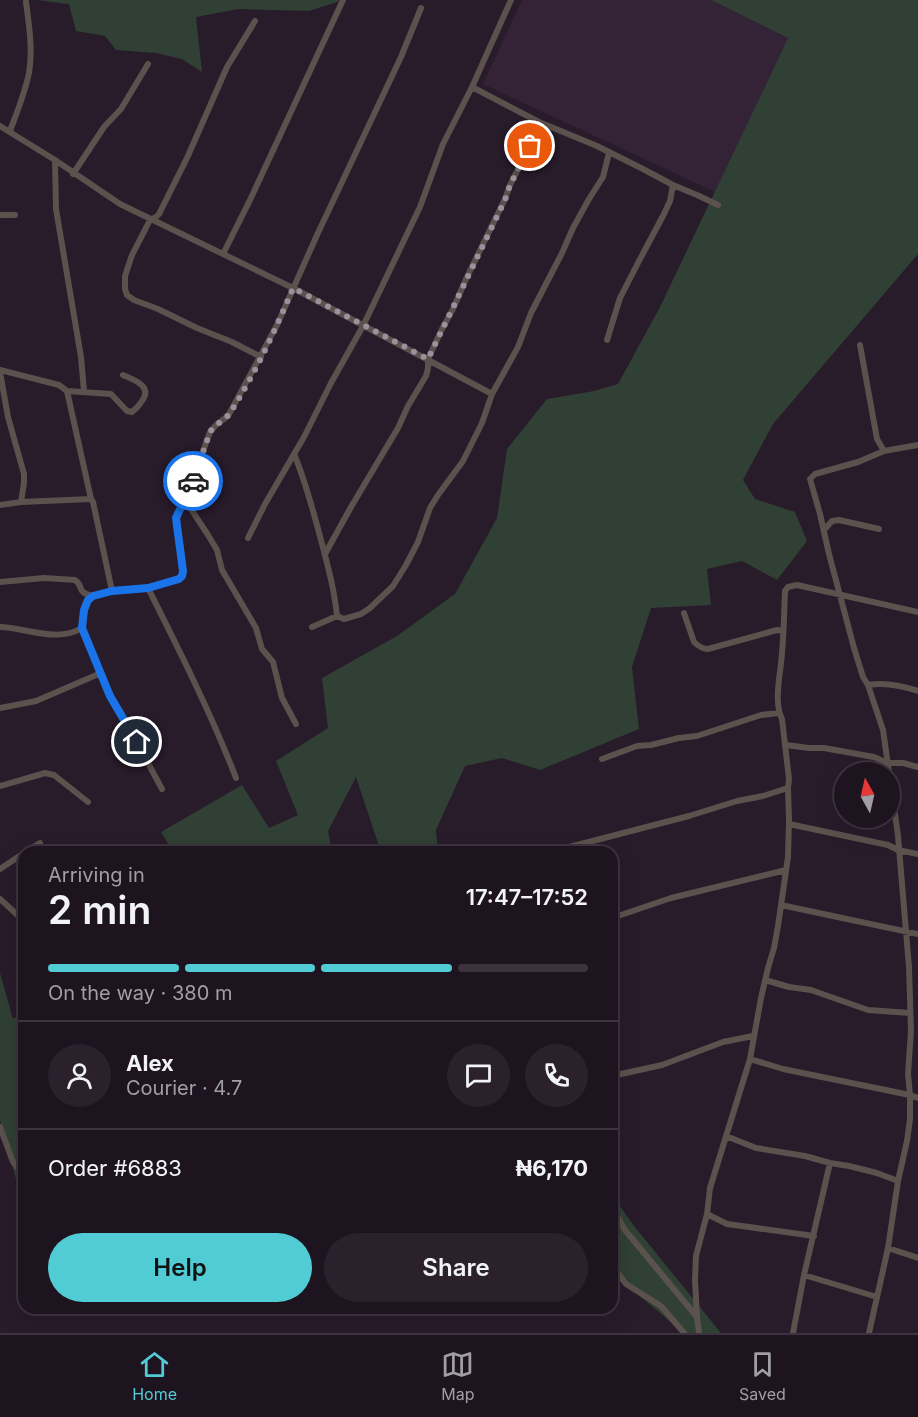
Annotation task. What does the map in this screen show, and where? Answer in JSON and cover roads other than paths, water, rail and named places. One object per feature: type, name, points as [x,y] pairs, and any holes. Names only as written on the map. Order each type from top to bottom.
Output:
[{"type":"street","points":[[223,254],[343,0]]},
{"type":"street","points":[[248,538],[363,326],[420,207],[443,144],[512,0]]},
{"type":"street","points":[[10,131],[25,92],[29,71],[30,36],[26,3]]},
{"type":"street","points":[[0,582],[44,578],[75,580],[81,592],[93,596],[112,591],[148,588],[179,579],[182,576],[176,518],[210,432],[228,416],[277,325],[341,182],[401,57],[421,8]]},
{"type":"street","points":[[255,21],[227,67],[187,158],[159,214],[150,220],[132,255],[124,282],[127,295],[134,300],[232,342],[261,357]]},
{"type":"street","points":[[73,174],[104,127],[121,109],[148,64]]},
{"type":"street","points":[[472,87],[539,122],[626,159],[673,186],[718,205]]},
{"type":"street","points":[[325,554],[426,376],[428,359],[505,200],[539,122]]},
{"type":"street","points":[[0,126],[120,204],[293,288],[492,394]]},
{"type":"street","points":[[312,627],[337,616],[344,619],[362,614],[393,586],[418,542],[430,508],[464,461],[482,423],[492,394],[518,347],[531,313],[573,228],[603,177],[609,153]]},
{"type":"street","points":[[55,160],[56,209],[81,357],[84,391]]},
{"type":"street","points":[[607,340],[620,298],[664,214],[673,186]]},
{"type":"street","points":[[0,214],[15,215]]},
{"type":"street","points":[[860,345],[878,439],[884,451]]},
{"type":"street","points":[[21,502],[24,474],[8,417],[0,371],[59,385],[67,391],[111,394],[127,411],[132,412],[146,393],[141,384],[123,375]]},
{"type":"street","points":[[3,387],[11,373]]},
{"type":"street","points":[[67,391],[112,591]]},
{"type":"street","points":[[887,762],[884,730],[854,648],[810,482],[811,477],[815,474],[858,462],[884,451],[918,445]]},
{"type":"street","points":[[294,454],[302,473],[325,554],[335,593],[337,616]]},
{"type":"street","points":[[0,505],[91,499]]},
{"type":"street","points":[[185,500],[217,550],[222,570],[256,628],[262,650],[273,662],[282,698],[296,724]]},
{"type":"street","points":[[824,530],[831,522],[839,520],[879,529]]},
{"type":"street","points":[[699,1333],[693,1305],[696,1256],[707,1214],[710,1188],[750,1059],[765,980],[774,948],[786,870],[789,779],[782,718],[779,713],[778,688],[785,591],[788,587],[797,585],[918,612]]},
{"type":"street","points":[[148,588],[222,741],[236,778]]},
{"type":"street","points":[[93,596],[85,605],[82,628],[110,696],[162,789]]},
{"type":"street","points":[[684,613],[694,642],[704,649],[777,630],[783,631],[783,634]]},
{"type":"street","points":[[0,627],[55,634],[67,634],[82,628]]},
{"type":"street","points":[[0,708],[36,701],[101,673]]},
{"type":"street","points":[[868,686],[875,684],[905,687],[918,692]]},
{"type":"street","points":[[602,759],[637,746],[697,736],[761,715],[779,713]]},
{"type":"street","points":[[786,745],[841,750],[874,757],[885,762]]},
{"type":"street","points":[[900,763],[918,767]]},
{"type":"street","points":[[0,786],[50,773],[88,802]]},
{"type":"street","points":[[573,846],[788,788]]},
{"type":"street","points":[[789,824],[888,845],[898,850],[918,854]]},
{"type":"street","points":[[869,1333],[888,1248],[898,1181],[909,1130],[908,1074],[911,1031],[909,968],[897,828]]},
{"type":"street","points":[[34,846],[39,843]]},
{"type":"street","points":[[0,869],[18,857]]},
{"type":"street","points":[[618,916],[671,898],[786,870]]},
{"type":"street","points":[[0,899],[18,916]]},
{"type":"street","points":[[781,905],[918,934]]},
{"type":"street","points":[[765,980],[811,990],[868,1010],[910,1014],[918,1019]]},
{"type":"street","points":[[618,1075],[662,1065],[723,1042],[753,1036]]},
{"type":"street","points":[[750,1059],[783,1069],[918,1098]]},
{"type":"street","points":[[0,1127],[18,1167]]},
{"type":"street","points":[[726,1136],[756,1148],[849,1166],[898,1181]]},
{"type":"street","points":[[793,1333],[830,1163]]},
{"type":"street","points":[[707,1214],[727,1224],[813,1236]]},
{"type":"street","points":[[618,1218],[625,1230],[693,1305]]},
{"type":"street","points":[[888,1248],[918,1258]]},
{"type":"street","points":[[618,1273],[626,1284],[661,1306],[684,1333]]},
{"type":"street","points":[[804,1275],[877,1296]]}]
